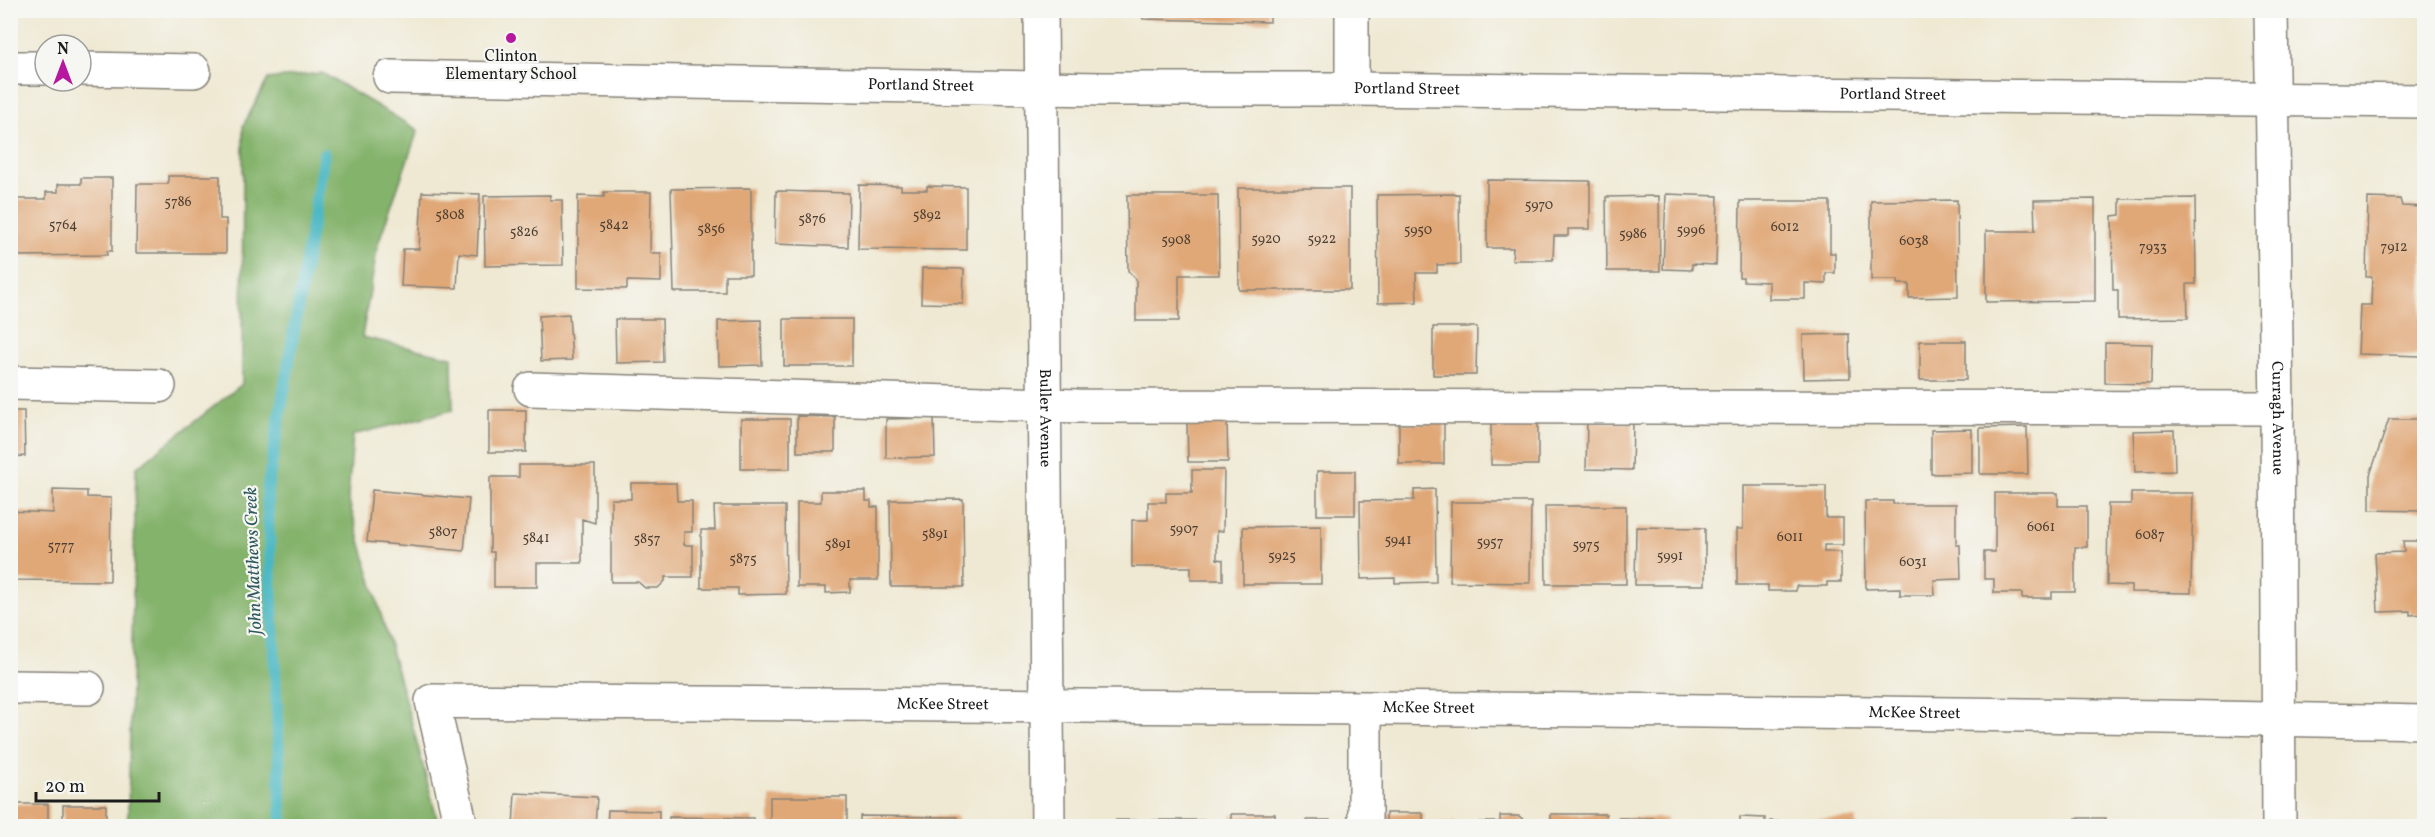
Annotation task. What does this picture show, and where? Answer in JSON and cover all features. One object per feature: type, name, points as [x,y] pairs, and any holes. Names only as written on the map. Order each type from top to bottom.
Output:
[{"type":"street","name":"Buller Avenue","points":[[1041,10],[1048,826]]},
{"type":"street","points":[[1352,10],[1352,89]]},
{"type":"street","name":"Curragh Avenue","points":[[2271,10],[2277,408],[2279,826]]},
{"type":"street","points":[[10,68],[33,68]]},
{"type":"street","points":[[93,69],[194,71]]},
{"type":"street","name":"Portland Street","points":[[390,76],[1041,87],[2424,100]]},
{"type":"street","points":[[10,383],[159,386]]},
{"type":"street","points":[[531,389],[1044,405],[2277,408]]},
{"type":"street","points":[[10,687],[88,688]]},
{"type":"street","name":"McKee Street","points":[[461,826],[432,701],[1365,709],[2424,722]]},
{"type":"street","points":[[1365,709],[1365,826]]},
{"type":"green space","points":[[322,73],[418,130],[378,244],[362,337],[452,357],[453,410],[353,435],[348,498],[439,826],[126,826],[136,468],[242,384],[243,126],[268,79]]},
{"type":"building","points":[[1140,10],[1270,10],[1270,22],[1143,19]]},
{"type":"building","points":[[168,176],[220,176],[220,219],[226,219],[226,253],[136,253],[137,184],[168,184]]},
{"type":"building","points":[[81,178],[112,178],[112,251],[107,251],[107,255],[13,256],[13,199],[46,199],[46,192],[58,192],[58,184],[81,184]]},
{"type":"building","points":[[1487,180],[1590,181],[1590,229],[1568,229],[1568,236],[1554,236],[1553,260],[1512,260],[1513,248],[1487,248]]},
{"type":"building","points":[[859,185],[901,186],[901,190],[927,190],[927,186],[966,187],[966,250],[858,249]]},
{"type":"building","points":[[751,188],[751,275],[725,275],[725,292],[674,292],[671,189]]},
{"type":"building","points":[[1238,188],[1350,188],[1350,290],[1239,290]]},
{"type":"building","points":[[776,191],[849,193],[848,247],[775,244]]},
{"type":"building","points":[[422,192],[480,194],[477,255],[459,253],[457,288],[401,286],[403,249],[419,249]]},
{"type":"building","points":[[604,192],[651,192],[650,253],[661,253],[661,282],[627,281],[627,289],[578,288],[578,196],[604,197]]},
{"type":"building","points":[[1459,194],[1460,264],[1437,265],[1437,273],[1416,273],[1417,302],[1378,303],[1377,195]]},
{"type":"building","points":[[1666,194],[1718,196],[1716,265],[1692,264],[1692,270],[1663,269]]},
{"type":"building","points":[[550,195],[550,200],[562,200],[563,265],[485,266],[484,196]]},
{"type":"building","points":[[1127,195],[1218,195],[1219,275],[1179,275],[1179,321],[1136,321],[1136,279],[1128,271]]},
{"type":"building","points":[[1659,196],[1660,271],[1607,271],[1606,197]]},
{"type":"building","points":[[2195,198],[2196,284],[2187,284],[2188,318],[2118,319],[2118,290],[2113,290],[2112,216],[2120,215],[2120,199]]},
{"type":"building","points":[[2368,198],[2400,199],[2402,206],[2424,207],[2421,356],[2358,354],[2360,305],[2371,305],[2372,277],[2366,277]]},
{"type":"building","points":[[2095,199],[2095,301],[1986,302],[1986,231],[2035,231],[2034,200]]},
{"type":"building","points":[[1957,200],[1958,297],[1909,298],[1909,284],[1898,284],[1898,280],[1871,280],[1871,201]]},
{"type":"building","points":[[1740,201],[1830,201],[1830,253],[1835,253],[1835,273],[1826,273],[1826,284],[1805,283],[1805,299],[1769,299],[1769,282],[1743,281],[1743,277],[1739,277]]},
{"type":"building","points":[[922,268],[964,269],[963,304],[921,303]]},
{"type":"building","points":[[569,314],[572,360],[541,361],[539,316]]},
{"type":"building","points":[[615,319],[662,319],[663,362],[616,363]]},
{"type":"building","points":[[784,319],[852,319],[852,366],[784,366]]},
{"type":"building","points":[[761,320],[762,365],[719,366],[718,321]]},
{"type":"building","points":[[1433,327],[1477,327],[1476,375],[1433,375]]},
{"type":"building","points":[[1849,334],[1850,378],[1804,379],[1803,335]]},
{"type":"building","points":[[1920,341],[1966,341],[1966,380],[1920,380]]},
{"type":"building","points":[[2105,343],[2152,344],[2151,384],[2105,383]]},
{"type":"building","points":[[489,410],[526,410],[526,452],[489,452]]},
{"type":"building","points":[[10,411],[24,411],[25,456],[10,457]]},
{"type":"building","points":[[797,416],[835,417],[835,452],[797,452]]},
{"type":"building","points":[[934,418],[935,457],[886,458],[886,419]]},
{"type":"building","points":[[741,419],[790,419],[790,469],[741,469]]},
{"type":"building","points":[[2389,419],[2424,419],[2424,511],[2370,510],[2370,475]]},
{"type":"building","points":[[1587,421],[1633,423],[1632,470],[1586,469]]},
{"type":"building","points":[[1227,422],[1228,462],[1188,462],[1187,423]]},
{"type":"building","points":[[1399,423],[1444,423],[1444,464],[1399,464]]},
{"type":"building","points":[[1491,423],[1538,423],[1538,465],[1491,465]]},
{"type":"building","points":[[2027,427],[2028,474],[1980,474],[1980,428]]},
{"type":"building","points":[[1972,429],[1972,473],[1931,474],[1931,430]]},
{"type":"building","points":[[2174,430],[2175,471],[2135,472],[2133,431]]},
{"type":"building","points":[[519,465],[595,465],[595,523],[582,519],[582,563],[537,563],[537,587],[494,587],[494,552],[490,552],[490,477],[519,477]]},
{"type":"building","points":[[1192,470],[1224,470],[1223,531],[1217,531],[1217,559],[1223,560],[1223,580],[1191,580],[1191,567],[1132,567],[1132,520],[1148,520],[1148,502],[1166,502],[1166,493],[1192,493]]},
{"type":"building","points":[[1317,471],[1355,471],[1355,515],[1317,515]]},
{"type":"building","points":[[631,483],[676,483],[677,501],[692,501],[692,532],[684,532],[684,545],[693,545],[693,577],[665,577],[665,581],[658,588],[645,588],[638,582],[611,582],[611,499],[631,499]]},
{"type":"building","points":[[1743,486],[1826,486],[1826,518],[1843,518],[1843,545],[1824,545],[1824,552],[1841,552],[1841,582],[1827,582],[1827,586],[1796,586],[1796,591],[1768,591],[1768,585],[1737,585],[1737,529],[1743,529]]},
{"type":"building","points":[[1435,489],[1436,582],[1395,583],[1395,578],[1361,579],[1360,501],[1414,500],[1414,490]]},
{"type":"building","points":[[53,490],[87,491],[87,497],[111,498],[110,581],[10,580],[10,511],[53,513]]},
{"type":"building","points":[[372,490],[469,499],[464,551],[367,542]]},
{"type":"building","points":[[821,491],[866,491],[866,501],[871,501],[871,507],[878,507],[878,580],[850,580],[850,592],[826,593],[826,587],[797,587],[797,502],[821,502]]},
{"type":"building","points":[[1995,493],[2058,493],[2058,506],[2087,506],[2087,547],[2075,547],[2075,592],[2052,592],[2052,598],[2022,598],[2022,593],[1994,593],[1994,579],[1984,579],[1984,552],[1995,552]]},
{"type":"building","points":[[2131,493],[2193,493],[2191,593],[2131,592],[2131,586],[2107,585],[2108,504],[2131,504]]},
{"type":"building","points":[[963,499],[964,587],[891,587],[890,500]]},
{"type":"building","points":[[1865,501],[1893,501],[1893,504],[1956,504],[1956,545],[1960,545],[1961,579],[1934,580],[1935,595],[1900,595],[1900,588],[1866,589]]},
{"type":"building","points":[[1451,502],[1531,502],[1530,583],[1450,582]]},
{"type":"building","points":[[714,506],[785,506],[786,594],[738,595],[738,588],[701,588],[701,530],[715,530]]},
{"type":"building","points":[[1545,506],[1626,506],[1626,584],[1546,584]]},
{"type":"building","points":[[1321,526],[1321,584],[1243,584],[1243,527]]},
{"type":"building","points":[[1636,527],[1705,528],[1705,585],[1635,585]]},
{"type":"building","points":[[2422,535],[2424,535],[2424,614],[2410,615],[2410,611],[2378,612],[2375,553],[2404,552],[2403,541],[2422,541]]},
{"type":"building","points":[[515,793],[597,797],[595,826],[513,826]]},
{"type":"building","points":[[770,797],[847,797],[847,826],[770,826]]},
{"type":"building","points":[[10,804],[48,804],[48,826],[10,826]]},
{"type":"building","points":[[63,805],[106,805],[106,826],[63,826]]},
{"type":"building","points":[[608,810],[659,811],[659,826],[607,826]]},
{"type":"building","points":[[1386,813],[1423,813],[1423,823],[1453,823],[1453,826],[1386,826]]},
{"type":"building","points":[[1231,814],[1275,814],[1275,826],[1231,826]]},
{"type":"building","points":[[1551,814],[1606,814],[1606,826],[1551,826]]},
{"type":"building","points":[[860,816],[957,817],[957,826],[860,826]]},
{"type":"building","points":[[1500,816],[1519,816],[1531,826],[1479,826],[1479,822],[1500,822]]},
{"type":"building","points":[[669,817],[753,818],[753,826],[669,826]]},
{"type":"building","points":[[1740,817],[1765,818],[1765,826],[1740,826]]},
{"type":"building","points":[[1617,818],[1667,818],[1667,826],[1617,826]]},
{"type":"building","points":[[1856,818],[1856,826],[1802,826],[1802,819]]},
{"type":"building","points":[[2076,818],[2105,818],[2104,826],[2054,826],[2054,822],[2076,822]]},
{"type":"building","points":[[1116,820],[1204,820],[1204,826],[1116,826]]},
{"type":"building","points":[[1307,820],[1330,820],[1330,826],[1307,826]]},
{"type":"building","points":[[1770,821],[1791,822],[1791,826],[1770,826]]},
{"type":"waterway","name":"John Matthews Creek","points":[[282,826],[267,491],[324,154]]},
{"type":"place","name":"Clinton Elementary School","points":[[511,38]]}]
